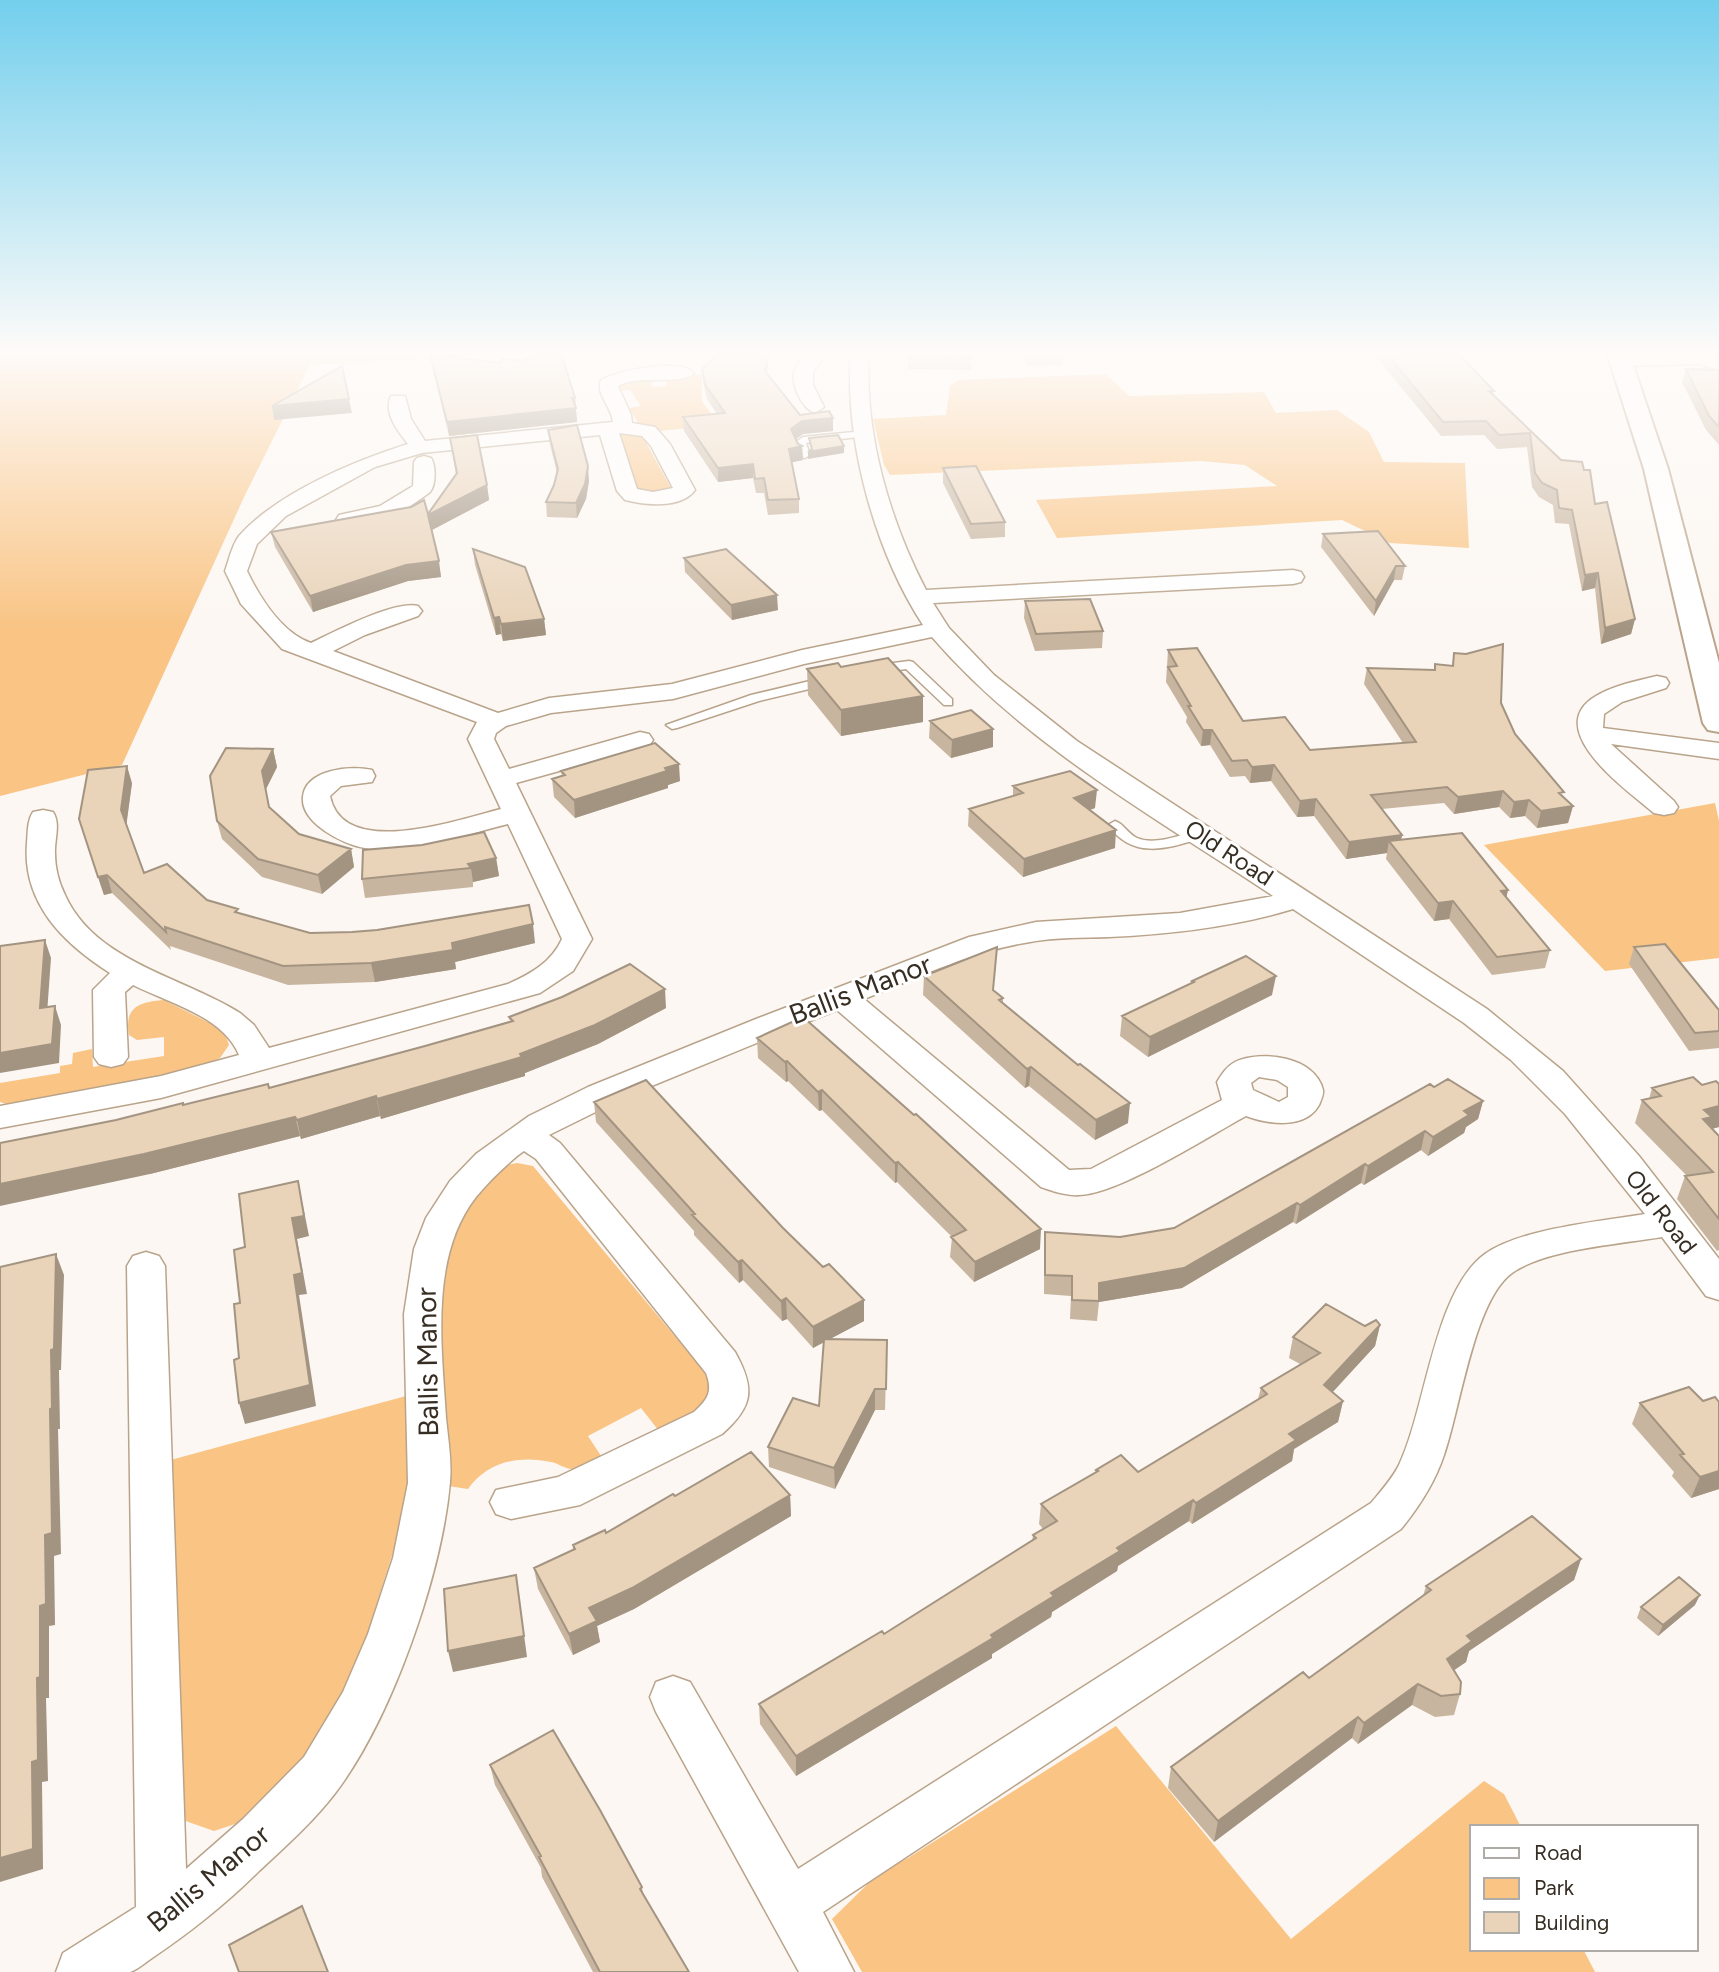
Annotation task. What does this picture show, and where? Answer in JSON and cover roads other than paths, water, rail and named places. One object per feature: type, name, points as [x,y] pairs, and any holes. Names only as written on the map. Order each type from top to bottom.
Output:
[{"type":"main road","points":[[1649,445],[1719,723]]},
{"type":"street","points":[[324,524],[384,513],[423,488],[422,455],[416,445]]},
{"type":"street","points":[[493,445],[368,463],[279,512],[247,541],[236,571],[249,599],[291,644],[497,721]]},
{"type":"street","name":"Old Road","points":[[867,445],[890,524],[918,597],[938,629],[967,662],[1036,721],[1106,773],[1298,898],[1521,1051],[1556,1082],[1583,1114],[1719,1286]]},
{"type":"street","points":[[327,486],[404,502]]},
{"type":"street","points":[[918,597],[1293,577]]},
{"type":"street","points":[[312,652],[357,630],[410,611]]},
{"type":"street","points":[[0,1117],[161,1087],[519,991],[560,967],[572,953],[577,939],[481,739],[484,729],[497,721],[549,706],[673,691],[793,659],[938,629]]},
{"type":"street","points":[[1657,683],[1599,705],[1591,713],[1588,724],[1606,757],[1664,807]]},
{"type":"street","points":[[1592,734],[1719,751]]},
{"type":"street","points":[[500,779],[640,740]]},
{"type":"street","points":[[362,776],[330,781],[323,785],[318,794],[321,814],[337,830],[350,837],[366,840],[417,836],[518,813]]},
{"type":"street","points":[[43,818],[40,840],[41,870],[48,899],[64,922],[93,949],[130,971],[226,1017],[246,1035],[258,1061]]},
{"type":"street","name":"Ballis Manor","points":[[82,1972],[162,1922],[247,1852],[319,1776],[366,1696],[395,1622],[418,1538],[429,1479],[421,1313],[425,1276],[440,1227],[461,1191],[488,1161],[525,1135],[606,1093],[760,1026],[976,945],[1025,933],[1168,923],[1246,913],[1298,898]]},
{"type":"street","points":[[111,1057],[109,990],[130,971]]},
{"type":"street","points":[[842,997],[1054,1178],[1070,1185],[1103,1178],[1245,1102]]},
{"type":"street","points":[[511,1502],[565,1493],[708,1423],[726,1409],[731,1392],[730,1377],[721,1363],[548,1151],[525,1135]]},
{"type":"street","points":[[790,1904],[1386,1516],[1409,1488],[1423,1457],[1470,1306],[1484,1278],[1498,1263],[1524,1251],[1669,1223]]},
{"type":"street","points":[[146,1266],[162,1922]]},
{"type":"street","points":[[673,1698],[828,1972]]},
{"type":"lane","points":[[800,445],[805,455]]},
{"type":"lane","points":[[672,724],[755,698],[818,683],[832,676],[817,676],[793,659]]},
{"type":"lane","points":[[861,672],[909,666],[948,702]]},
{"type":"lane","points":[[1115,825],[1119,832],[1132,841],[1152,846],[1200,834]]}]
